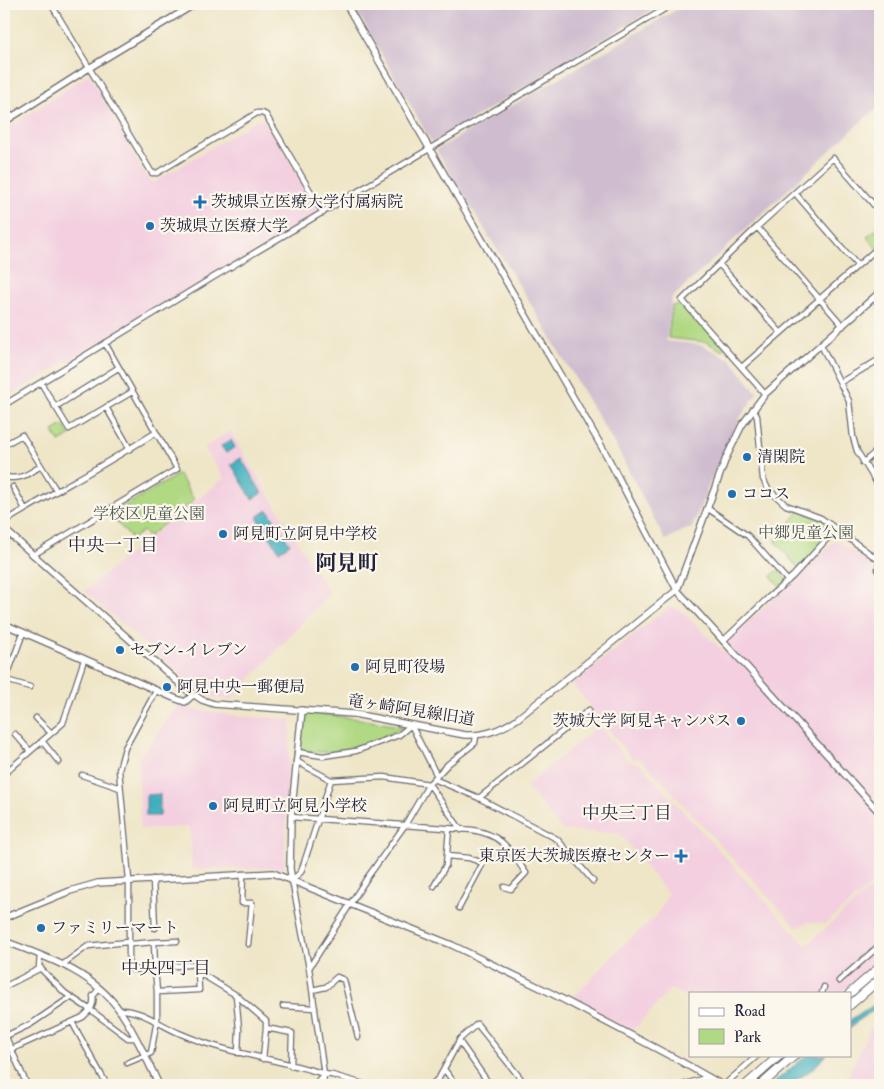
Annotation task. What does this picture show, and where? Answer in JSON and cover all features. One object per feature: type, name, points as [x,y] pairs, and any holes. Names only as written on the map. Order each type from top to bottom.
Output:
[{"type":"highway","points":[[851,992],[880,967]]},
{"type":"highway","points":[[852,1003],[880,979]]},
{"type":"highway","points":[[746,1085],[779,1056]]},
{"type":"highway","points":[[761,1085],[794,1056]]},
{"type":"street","points":[[51,4],[152,173],[157,173],[257,113],[262,113],[266,116],[323,213]]},
{"type":"street","points":[[4,122],[195,4]]},
{"type":"street","points":[[346,4],[607,456],[677,590],[880,813]]},
{"type":"street","points":[[4,404],[212,278],[431,149],[559,70],[673,4]]},
{"type":"street","points":[[765,394],[682,300],[757,227],[833,158],[879,209]]},
{"type":"street","points":[[795,193],[857,265]]},
{"type":"street","points":[[757,227],[843,326]]},
{"type":"street","points":[[742,367],[880,246]]},
{"type":"street","points":[[719,264],[781,333]]},
{"type":"street","points":[[677,590],[733,443],[754,409],[765,394],[880,292]]},
{"type":"street","points":[[874,298],[880,306]]},
{"type":"street","points":[[33,555],[177,469],[105,343]]},
{"type":"street","points":[[821,344],[849,401],[852,437],[863,463],[880,490]]},
{"type":"street","points":[[841,382],[880,359]]},
{"type":"street","points":[[55,407],[118,368]]},
{"type":"street","points":[[40,382],[68,430],[132,392]]},
{"type":"street","points":[[106,407],[130,449]]},
{"type":"street","points":[[754,409],[763,479],[768,489],[786,504],[820,518],[880,561],[878,569],[880,578]]},
{"type":"street","points":[[4,522],[155,433]]},
{"type":"street","points":[[4,445],[22,435],[56,490]]},
{"type":"street","points":[[863,463],[880,448]]},
{"type":"street","points":[[4,477],[21,478],[41,466]]},
{"type":"street","points":[[12,487],[25,509]]},
{"type":"street","points":[[707,508],[748,536],[788,581]]},
{"type":"street","name":"竜ヶ崎阿見線旧道","points":[[4,530],[194,695],[214,704],[354,714],[476,736],[495,731],[517,719],[677,590]]},
{"type":"street","points":[[723,641],[788,581],[835,530]]},
{"type":"street","points":[[4,624],[156,691],[186,702],[194,695]]},
{"type":"street","points":[[23,633],[5,682],[30,687]]},
{"type":"street","points":[[4,774],[63,723],[84,660]]},
{"type":"street","points":[[156,691],[125,748],[119,770],[128,880],[128,964],[131,969],[155,970],[197,964],[199,990],[157,992]]},
{"type":"street","points":[[302,710],[291,817],[290,869],[309,968],[324,1074],[323,1085]]},
{"type":"street","points":[[479,798],[589,710]]},
{"type":"street","points":[[36,718],[51,733]]},
{"type":"street","points":[[297,752],[323,756],[356,751],[399,735],[411,725],[436,777],[557,839],[593,881]]},
{"type":"street","points":[[15,734],[30,751]]},
{"type":"street","points":[[309,968],[367,878],[405,826],[429,784],[448,764],[475,743],[476,736]]},
{"type":"street","points":[[42,741],[60,762]]},
{"type":"street","points":[[296,761],[331,780],[384,776],[429,784],[461,830]]},
{"type":"street","points":[[82,774],[120,788]]},
{"type":"street","points":[[292,880],[301,872],[331,780]]},
{"type":"street","points":[[291,817],[488,833],[507,846],[526,873],[511,890],[504,887]]},
{"type":"street","points":[[434,886],[446,865],[449,829]]},
{"type":"street","points":[[447,856],[469,858],[483,862],[459,908]]},
{"type":"street","points":[[4,918],[83,886],[98,883],[273,873],[452,945],[547,991],[723,1085],[757,1056]]},
{"type":"street","points":[[243,874],[242,903],[252,903],[248,944]]},
{"type":"street","points":[[153,879],[155,928]]},
{"type":"street","points":[[62,965],[88,946],[177,940]]},
{"type":"street","points":[[4,942],[62,965],[99,989],[119,1010],[136,1038],[159,1085]]},
{"type":"street","points":[[127,1063],[151,1053],[157,1020],[154,942]]},
{"type":"street","points":[[839,981],[880,945]]},
{"type":"street","points":[[40,955],[39,966],[65,993],[90,1009],[128,1038],[136,1038]]},
{"type":"street","points":[[4,987],[41,968]]},
{"type":"street","points":[[198,972],[236,996],[266,1021],[263,1059]]},
{"type":"street","points":[[312,990],[326,987],[337,977],[344,980],[358,1037]]},
{"type":"street","points":[[822,992],[824,987]]},
{"type":"street","points":[[12,1049],[83,1017],[94,1002],[93,996],[99,989]]},
{"type":"street","points":[[236,996],[239,1029],[238,1053]]},
{"type":"street","points":[[27,1085],[5,1035],[31,1024],[71,997]]},
{"type":"street","points":[[283,1006],[315,1008]]},
{"type":"street","points":[[119,1010],[126,1009],[157,1020],[178,1033],[238,1053],[367,1085]]},
{"type":"street","points":[[72,1022],[107,1085]]},
{"type":"street","points":[[431,1085],[439,1078],[465,1033],[477,1024],[521,1079],[514,1085]]},
{"type":"street","points":[[266,1028],[292,1033],[291,1066]]},
{"type":"street","points":[[459,1041],[490,1085]]},
{"type":"street","points":[[444,1069],[456,1085]]},
{"type":"street","points":[[314,1085],[324,1074]]},
{"type":"street","points":[[682,1085],[709,1077]]},
{"type":"shaded area","points":[[353,4],[662,4],[432,143]]},
{"type":"shaded area","points":[[686,4],[880,4],[880,108],[867,116],[672,298],[666,341],[701,345],[730,359],[757,393],[739,419],[714,472],[692,528],[665,540],[618,450],[436,150]]},
{"type":"shaded area","name":"茨城県立医療大学","points":[[89,74],[142,170],[153,183],[258,119],[265,121],[318,208],[316,214],[4,399],[4,131]]},
{"type":"shaded area","name":"阿見町立阿見中学校","points":[[230,431],[329,593],[231,700],[209,696],[197,689],[84,591],[224,478],[204,448]]},
{"type":"shaded area","name":"茨城大学 阿見キャンパス","points":[[836,540],[869,563],[880,598],[880,878],[825,924],[808,922],[797,928],[642,760],[631,758],[572,684],[668,608],[675,608],[681,611],[724,652],[733,636]]},
{"type":"shaded area","name":"阿見町立阿見小学校","points":[[178,705],[238,716],[291,719],[284,868],[192,869],[190,827],[140,829],[139,758]]},
{"type":"shaded area","name":"東京医大茨城医療センター","points":[[599,726],[628,761],[640,764],[806,946],[880,880],[880,957],[842,992],[689,992],[689,998],[671,989],[632,1031],[572,999],[622,946],[656,917],[668,894],[619,833],[563,831],[526,786]]},
{"type":"shaded area","points":[[880,1024],[880,1085],[844,1085],[870,1029]]},
{"type":"green space","points":[[880,226],[880,246],[877,249],[867,237]]},
{"type":"green space","points":[[681,300],[725,348],[723,351],[706,342],[668,338],[672,306],[680,304]]},
{"type":"green space","points":[[63,425],[70,436],[59,442],[53,431]]},
{"type":"green space","name":"学校区児童公園","points":[[179,474],[194,500],[148,537],[143,531],[132,539],[110,515]]},
{"type":"green space","name":"中郷児童公園","points":[[800,510],[821,518],[835,530],[799,569],[775,541]]},
{"type":"green space","points":[[778,570],[788,581],[780,587],[771,576]]},
{"type":"green space","points":[[304,712],[405,727],[354,748],[329,752],[300,750]]},
{"type":"water","points":[[231,440],[235,447],[226,453],[221,446]]},
{"type":"water","points":[[241,458],[262,493],[252,499],[231,464]]},
{"type":"water","points":[[268,510],[290,544],[279,551],[257,517]]},
{"type":"water","points":[[160,794],[160,816],[146,816],[146,795]]},
{"type":"water","points":[[880,1001],[880,1007],[861,1018],[852,1027],[852,1019]]},
{"type":"water","points":[[806,1056],[826,1056],[808,1072],[795,1080],[788,1083],[771,1085]]},
{"type":"place","name":"茨城県立医療大学付属病院","points":[[200,202]]},
{"type":"place","name":"茨城県立医療大学","points":[[150,226]]},
{"type":"place","name":"清閑院","points":[[747,457]]},
{"type":"place","name":"ココス","points":[[732,494]]},
{"type":"place","name":"阿見町立阿見中学校","points":[[223,534]]},
{"type":"place","name":"セブン-イレブン","points":[[120,650]]},
{"type":"place","name":"阿見町役場","points":[[355,667]]},
{"type":"place","name":"阿見中央一郵便局","points":[[167,687]]},
{"type":"place","name":"茨城大学 阿見キャンパス","points":[[741,721]]},
{"type":"place","name":"阿見町立阿見小学校","points":[[213,806]]},
{"type":"place","name":"東京医大茨城医療センター","points":[[681,856]]},
{"type":"place","name":"ファミリーマート","points":[[41,928]]},
{"type":"district","name":"中央一丁目","points":[[113,545]]},
{"type":"district","name":"阿見町","points":[[347,563]]},
{"type":"district","name":"中央三丁目","points":[[627,813]]},
{"type":"district","name":"中央四丁目","points":[[166,968]]}]
